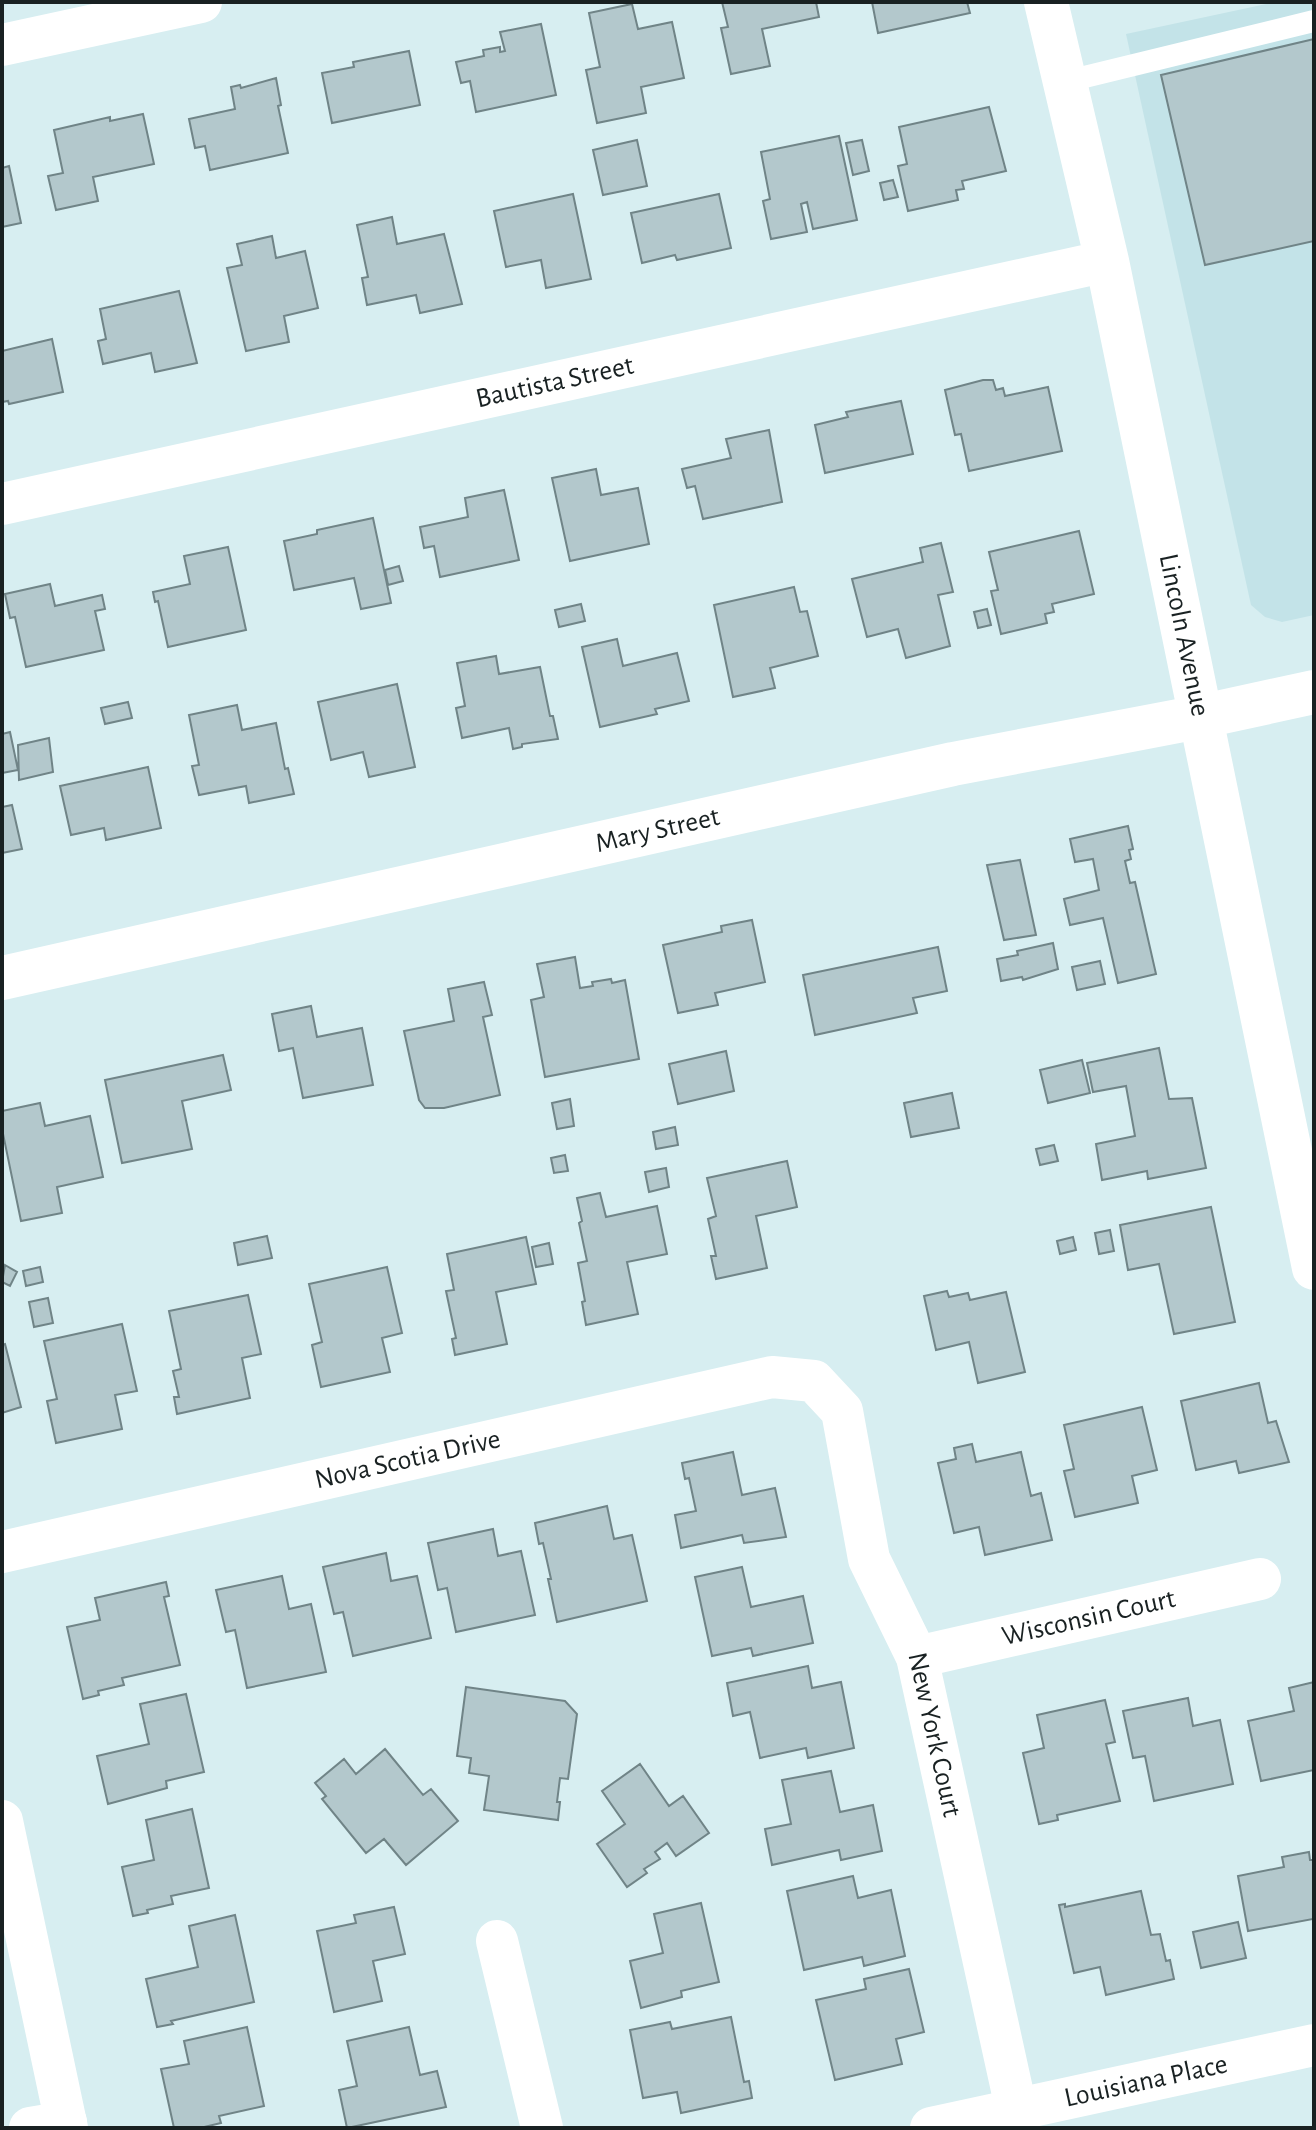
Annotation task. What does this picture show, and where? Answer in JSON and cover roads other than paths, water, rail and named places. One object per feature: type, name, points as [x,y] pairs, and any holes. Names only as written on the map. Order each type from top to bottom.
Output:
[{"type":"street","points":[[2,45],[201,2]]},
{"type":"street","name":"Lincoln Avenue","points":[[1046,2],[1107,261],[1314,1268]]},
{"type":"street","name":"Bautista Street","points":[[2,504],[1107,261]]},
{"type":"street","name":"Mary Street","points":[[2,978],[953,764],[1314,692]]},
{"type":"street","name":"Nova Scotia Drive","points":[[2,1552],[772,1377],[814,1381]]},
{"type":"street","name":"New York Court","points":[[814,1381],[842,1411],[869,1559],[917,1657],[1016,2108]]},
{"type":"street","name":"Wisconsin Court","points":[[917,1657],[1260,1579]]},
{"type":"street","points":[[2,1821],[54,2126]]},
{"type":"street","points":[[497,1941],[542,2128]]},
{"type":"street","name":"Louisiana Place","points":[[931,2128],[1314,2045]]},
{"type":"lane","points":[[1064,82],[1314,21]]}]
